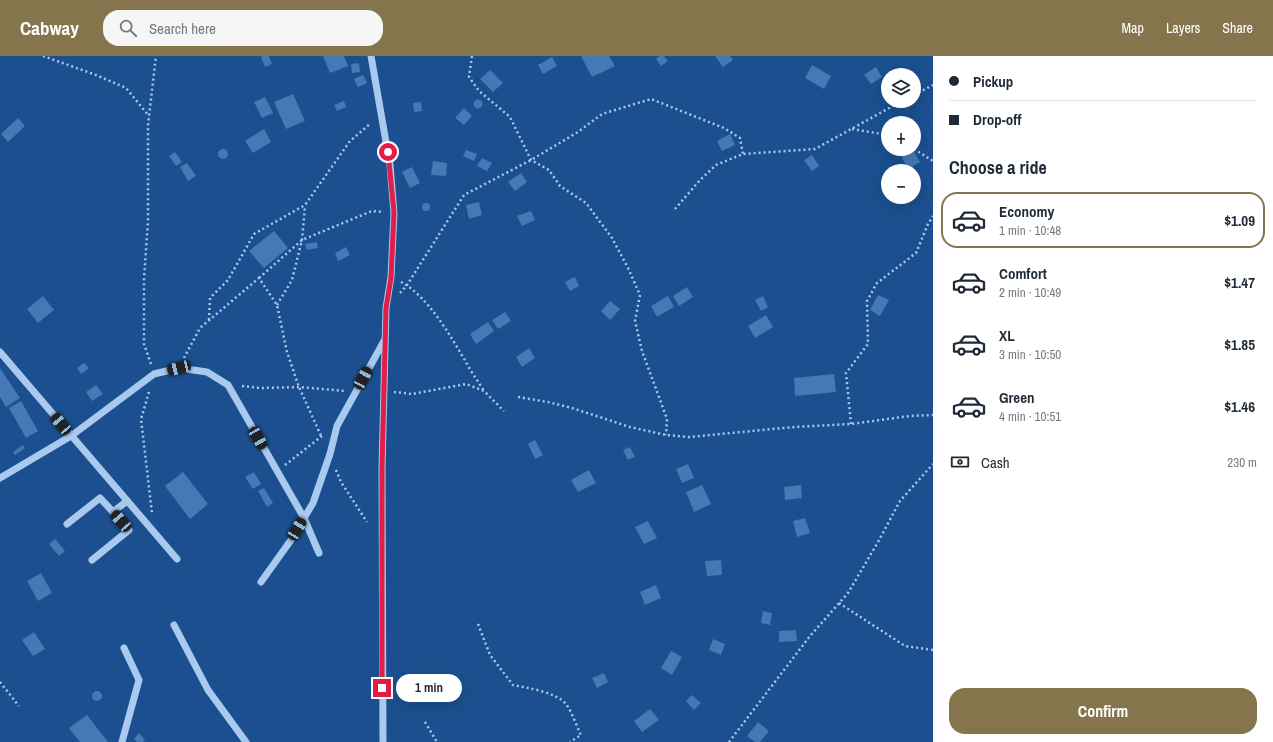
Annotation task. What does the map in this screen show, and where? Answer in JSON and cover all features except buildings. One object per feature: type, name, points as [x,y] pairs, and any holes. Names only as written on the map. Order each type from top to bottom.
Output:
[{"type":"street","points":[[371,56],[390,164],[394,212],[391,278],[386,308],[382,468],[383,742]]},
{"type":"street","points":[[261,582],[291,540],[313,503],[330,454],[337,426],[385,339]]},
{"type":"street","points":[[0,352],[177,559]]},
{"type":"street","points":[[0,478],[71,436],[154,374],[179,368],[207,372],[228,385],[304,518],[319,553]]},
{"type":"street","points":[[67,524],[100,498],[129,530],[92,560]]},
{"type":"street","points":[[113,512],[126,501]]},
{"type":"street","points":[[174,625],[208,690],[246,742]]},
{"type":"street","points":[[122,742],[139,680],[124,648]]},
{"type":"path","points":[[43,56],[96,75],[126,88],[149,116]]},
{"type":"path","points":[[155,534],[141,419],[154,374],[144,344],[144,278],[148,221],[149,116],[156,56]]},
{"type":"path","points":[[472,56],[469,76],[478,91],[510,117],[530,160],[549,170],[560,186],[586,204],[612,238],[628,268],[640,295],[635,321],[642,351],[667,419],[666,436]]},
{"type":"path","points":[[921,91],[933,84]]},
{"type":"path","points":[[386,308],[407,285],[464,195],[530,160],[578,132],[602,114],[651,99],[724,128],[740,138],[743,154]]},
{"type":"path","points":[[675,209],[700,180],[716,165],[743,154],[815,150],[889,108]]},
{"type":"path","points":[[209,320],[210,298],[228,280],[254,234],[305,205],[350,140],[381,115]]},
{"type":"path","points":[[851,129],[881,134]]},
{"type":"path","points":[[921,153],[933,161]]},
{"type":"path","points":[[277,305],[292,280],[302,240],[305,205]]},
{"type":"path","points":[[179,368],[200,328],[302,240],[372,211],[394,212]]},
{"type":"path","points":[[851,424],[846,373],[868,344],[867,301],[877,283],[916,253],[928,224],[933,216]]},
{"type":"path","points":[[259,278],[277,305],[287,352],[298,387],[330,454],[341,482],[367,522]]},
{"type":"path","points":[[391,278],[407,285],[423,300],[448,331],[484,391],[504,411]]},
{"type":"path","points":[[384,391],[412,394],[466,384],[484,391]]},
{"type":"path","points":[[228,385],[260,388],[298,387],[356,391]]},
{"type":"path","points":[[518,398],[548,402],[572,408],[630,427],[666,436],[689,437],[794,427],[851,424],[910,416],[933,415]]},
{"type":"path","points":[[278,471],[321,436],[337,426]]},
{"type":"path","points":[[729,742],[810,636],[848,593],[900,501],[933,464]]},
{"type":"path","points":[[839,603],[905,646],[933,650]]},
{"type":"path","points":[[478,624],[490,655],[513,685],[538,690],[559,698],[566,704],[581,735],[570,742]]},
{"type":"path","points":[[0,682],[19,706]]},
{"type":"path","points":[[424,722],[437,742]]},
{"type":"route","points":[[382,688],[382,468],[386,308],[391,278],[394,212],[388,152]]}]
